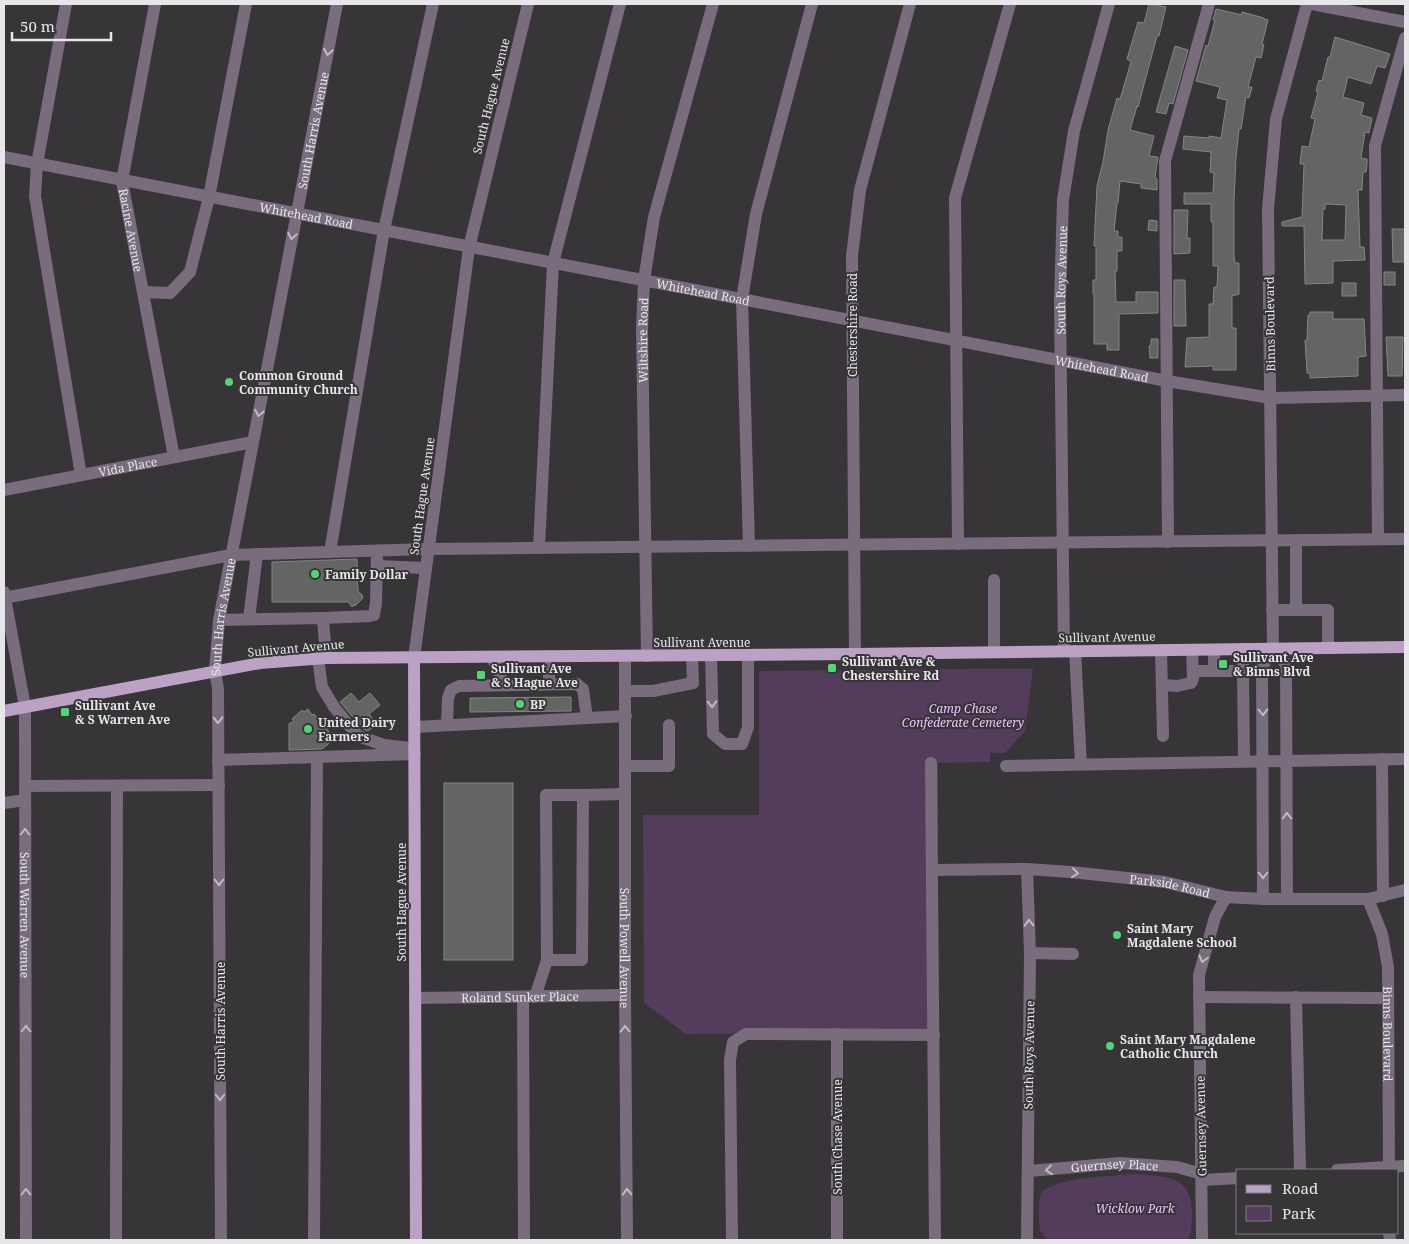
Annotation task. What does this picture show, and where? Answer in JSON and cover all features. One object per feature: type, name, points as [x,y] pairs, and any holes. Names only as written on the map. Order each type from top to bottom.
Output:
[{"type":"main road","name":"Sullivant Avenue","points":[[4,711],[260,663],[322,658],[1405,647]]},
{"type":"main road","name":"South Hague Avenue","points":[[414,658],[416,1240]]},
{"type":"street","points":[[66,4],[37,164],[35,196],[81,475]]},
{"type":"street","name":"Racine Avenue","points":[[156,4],[122,180],[174,457]]},
{"type":"street","points":[[143,292],[170,293],[190,272],[209,197],[246,4]]},
{"type":"street","name":"South Harris Avenue","points":[[221,1240],[218,689],[215,671],[219,620],[337,4]]},
{"type":"street","points":[[330,552],[384,230],[433,4]]},
{"type":"street","name":"South Hague Avenue","points":[[414,658],[469,248],[528,4]]},
{"type":"street","points":[[539,548],[553,263],[620,4]]},
{"type":"street","name":"Wiltshire Road","points":[[646,656],[642,329],[644,280],[656,208],[713,4]]},
{"type":"street","points":[[749,546],[742,299],[756,214],[812,4]]},
{"type":"street","name":"Chestershire Road","points":[[856,654],[852,256],[860,190],[910,4]]},
{"type":"street","points":[[958,544],[955,198],[1010,4]]},
{"type":"street","name":"South Roys Avenue","points":[[1081,764],[1070,651],[1063,544],[1060,300],[1064,191],[1074,132],[1108,4]]},
{"type":"street","points":[[1168,542],[1165,161],[1209,4]]},
{"type":"street","name":"Binns Boulevard","points":[[1263,899],[1262,667],[1273,649],[1268,209],[1276,119],[1307,4]]},
{"type":"street","points":[[1312,4],[1405,22]]},
{"type":"street","points":[[1378,539],[1375,146],[1405,38]]},
{"type":"street","name":"Whitehead Road","points":[[4,158],[1167,381],[1271,398],[1405,395]]},
{"type":"street","name":"Vida Place","points":[[4,490],[253,442]]},
{"type":"street","points":[[4,596],[231,555],[428,549],[1405,539]]},
{"type":"street","points":[[1296,540],[1296,610]]},
{"type":"street","points":[[219,620],[370,616],[374,614],[376,603],[377,551]]},
{"type":"street","points":[[249,619],[257,554]]},
{"type":"street","points":[[377,566],[426,568]]},
{"type":"street","points":[[994,580],[994,652]]},
{"type":"street","name":"South Warren Avenue","points":[[4,596],[25,708],[26,1240]]},
{"type":"street","points":[[1272,610],[1328,610],[1328,648]]},
{"type":"street","points":[[323,618],[322,687],[334,707],[358,736],[384,745],[415,751]]},
{"type":"street","points":[[1273,649],[1286,664],[1287,899]]},
{"type":"street","points":[[1161,650],[1163,736]]},
{"type":"street","points":[[1162,685],[1177,686],[1191,683],[1193,679],[1192,650]]},
{"type":"street","points":[[1214,650],[1214,671]]},
{"type":"street","points":[[1243,650],[1244,760]]},
{"type":"street","points":[[626,691],[654,691],[693,683],[692,655]]},
{"type":"street","points":[[711,655],[714,734],[725,744],[742,744],[748,727],[748,655]]},
{"type":"street","name":"South Powell Avenue","points":[[625,656],[627,1240]]},
{"type":"street","points":[[492,657],[504,684]]},
{"type":"street","points":[[549,683],[550,657]]},
{"type":"street","points":[[1193,671],[1214,671],[1263,683]]},
{"type":"street","points":[[447,725],[448,698],[451,690],[459,686],[577,684],[583,689],[587,718]]},
{"type":"street","points":[[414,727],[626,716]]},
{"type":"street","points":[[626,766],[669,766],[669,725]]},
{"type":"street","points":[[1244,741],[1263,740]]},
{"type":"street","points":[[218,760],[317,757],[415,751]]},
{"type":"street","points":[[314,1240],[317,757]]},
{"type":"street","points":[[1382,759],[1383,896]]},
{"type":"street","points":[[1006,766],[1244,760],[1405,759]]},
{"type":"street","points":[[931,763],[935,1240]]},
{"type":"street","points":[[25,786],[218,785]]},
{"type":"street","points":[[116,1240],[117,786]]},
{"type":"street","points":[[524,1240],[529,997],[547,960],[546,795],[625,794]]},
{"type":"street","points":[[547,960],[582,960],[583,795]]},
{"type":"street","points":[[4,803],[25,800]]},
{"type":"street","name":"Parkside Road","points":[[932,870],[1071,872],[1165,882],[1226,897],[1263,899],[1368,900],[1405,890]]},
{"type":"street","name":"South Roys Avenue","points":[[1027,870],[1030,953],[1027,1240]]},
{"type":"street","name":"Guernsey Avenue","points":[[1202,1240],[1199,974],[1215,917],[1226,897]]},
{"type":"street","name":"Binns Boulevard","points":[[1368,900],[1382,934],[1388,967],[1389,1169]]},
{"type":"street","points":[[1030,953],[1074,954]]},
{"type":"street","name":"Roland Sunker Place","points":[[415,998],[625,995]]},
{"type":"street","points":[[1199,997],[1388,998]]},
{"type":"street","points":[[1296,997],[1300,1169]]},
{"type":"street","points":[[732,1240],[730,1060],[733,1042],[746,1034],[934,1035]]},
{"type":"street","name":"South Chase Avenue","points":[[837,1034],[837,1240]]},
{"type":"street","name":"Guernsey Place","points":[[1029,1171],[1120,1163],[1177,1167],[1202,1177],[1236,1178]]},
{"type":"street","points":[[1389,1169],[1405,1166]]},
{"type":"green space","name":"Camp Chase Confederate Cemetery","points":[[1033,669],[1025,731],[1005,753],[990,753],[990,762],[938,763],[937,1033],[686,1034],[644,1003],[643,815],[759,815],[759,671]]},
{"type":"green space","name":"Wicklow Park","points":[[1138,1174],[1169,1178],[1183,1185],[1191,1201],[1192,1224],[1188,1240],[1049,1240],[1041,1232],[1039,1225],[1039,1201],[1041,1194],[1047,1188],[1071,1180]]},
{"type":"building","points":[[1149,4],[1166,7],[1130,130],[1154,136],[1149,156],[1158,157],[1155,177],[1157,179],[1157,190],[1141,188],[1141,184],[1120,181],[1114,231],[1118,231],[1118,237],[1122,237],[1122,251],[1117,251],[1117,271],[1115,271],[1116,302],[1136,302],[1136,292],[1158,292],[1158,313],[1119,314],[1119,350],[1107,350],[1107,344],[1094,344],[1093,280],[1096,280],[1096,246],[1094,246],[1097,186],[1108,130],[1117,98],[1120,99],[1131,62],[1127,59],[1138,22],[1144,23]]},
{"type":"building","points":[[1216,9],[1242,15],[1242,12],[1268,20],[1262,44],[1264,45],[1261,58],[1256,57],[1248,87],[1252,87],[1249,98],[1246,97],[1241,129],[1239,129],[1236,158],[1234,256],[1235,263],[1239,263],[1239,294],[1232,296],[1232,328],[1236,328],[1236,370],[1213,370],[1213,366],[1185,367],[1187,338],[1209,337],[1209,304],[1213,304],[1214,287],[1217,287],[1218,266],[1213,266],[1211,204],[1184,204],[1184,193],[1213,193],[1214,173],[1210,172],[1211,152],[1183,149],[1184,136],[1221,138],[1227,100],[1217,98],[1220,87],[1196,81],[1206,45],[1208,46]]},
{"type":"building","points":[[1335,37],[1390,54],[1385,68],[1377,66],[1371,84],[1348,77],[1343,97],[1364,103],[1361,115],[1372,118],[1369,133],[1365,132],[1361,158],[1367,159],[1366,172],[1363,172],[1362,190],[1358,190],[1360,247],[1364,247],[1365,260],[1333,261],[1333,283],[1305,284],[1304,226],[1282,226],[1282,222],[1302,217],[1304,164],[1300,164],[1302,146],[1309,147],[1315,119],[1311,118],[1318,92],[1316,91],[1319,80],[1322,81],[1328,57],[1330,57]],"holes":[[[1325,204],[1346,205],[1345,240],[1322,240],[1323,209],[1325,209]]]},
{"type":"building","points":[[1175,46],[1188,50],[1173,104],[1169,103],[1166,114],[1156,112]]},
{"type":"building","points":[[1174,210],[1188,210],[1187,238],[1190,238],[1190,253],[1174,254]]},
{"type":"building","points":[[1149,220],[1157,221],[1157,231],[1148,230]]},
{"type":"building","points":[[1392,229],[1405,229],[1405,262],[1393,262]]},
{"type":"building","points":[[1384,272],[1395,272],[1395,285],[1384,285]]},
{"type":"building","points":[[1174,280],[1185,280],[1186,326],[1174,326]]},
{"type":"building","points":[[1342,283],[1356,283],[1356,296],[1342,296]]},
{"type":"building","points":[[1310,312],[1333,312],[1333,319],[1364,319],[1366,356],[1358,357],[1358,376],[1310,378],[1310,373],[1307,373],[1305,340],[1307,340],[1308,315],[1310,315]]},
{"type":"building","points":[[1386,337],[1403,337],[1402,376],[1388,376]]},
{"type":"building","points":[[1151,339],[1158,339],[1158,358],[1150,358],[1149,346],[1151,345]]},
{"type":"building","name":"Family Dollar","points":[[357,559],[358,591],[363,598],[355,606],[352,607],[348,602],[272,602],[272,562]]},
{"type":"building","name":"United Dairy Farmers","points":[[351,693],[359,702],[370,693],[380,705],[369,714],[377,724],[368,731],[363,729],[340,702]]},
{"type":"building","name":"BP","points":[[571,697],[571,711],[470,712],[470,698]]},
{"type":"building","name":"United Dairy Farmers","points":[[308,709],[331,734],[329,735],[333,740],[322,749],[289,750],[289,724],[294,721],[292,719],[302,710],[304,712]]},
{"type":"building","points":[[444,783],[513,783],[513,960],[444,960]]},
{"type":"place","name":"Common Ground Community Church","points":[[229,382]]},
{"type":"place","name":"Family Dollar","points":[[315,574]]},
{"type":"place","name":"Sullivant Ave & Binns Blvd","points":[[1223,664]]},
{"type":"place","name":"Sullivant Ave & Chestershire Rd","points":[[832,668]]},
{"type":"place","name":"Sullivant Ave & S Hague Ave","points":[[481,675]]},
{"type":"place","name":"BP","points":[[520,704]]},
{"type":"place","name":"Sullivant Ave & S Warren Ave","points":[[65,712]]},
{"type":"place","name":"United Dairy Farmers","points":[[308,729]]},
{"type":"place","name":"Saint Mary Magdalene School","points":[[1117,935]]},
{"type":"place","name":"Saint Mary Magdalene Catholic Church","points":[[1110,1046]]}]
